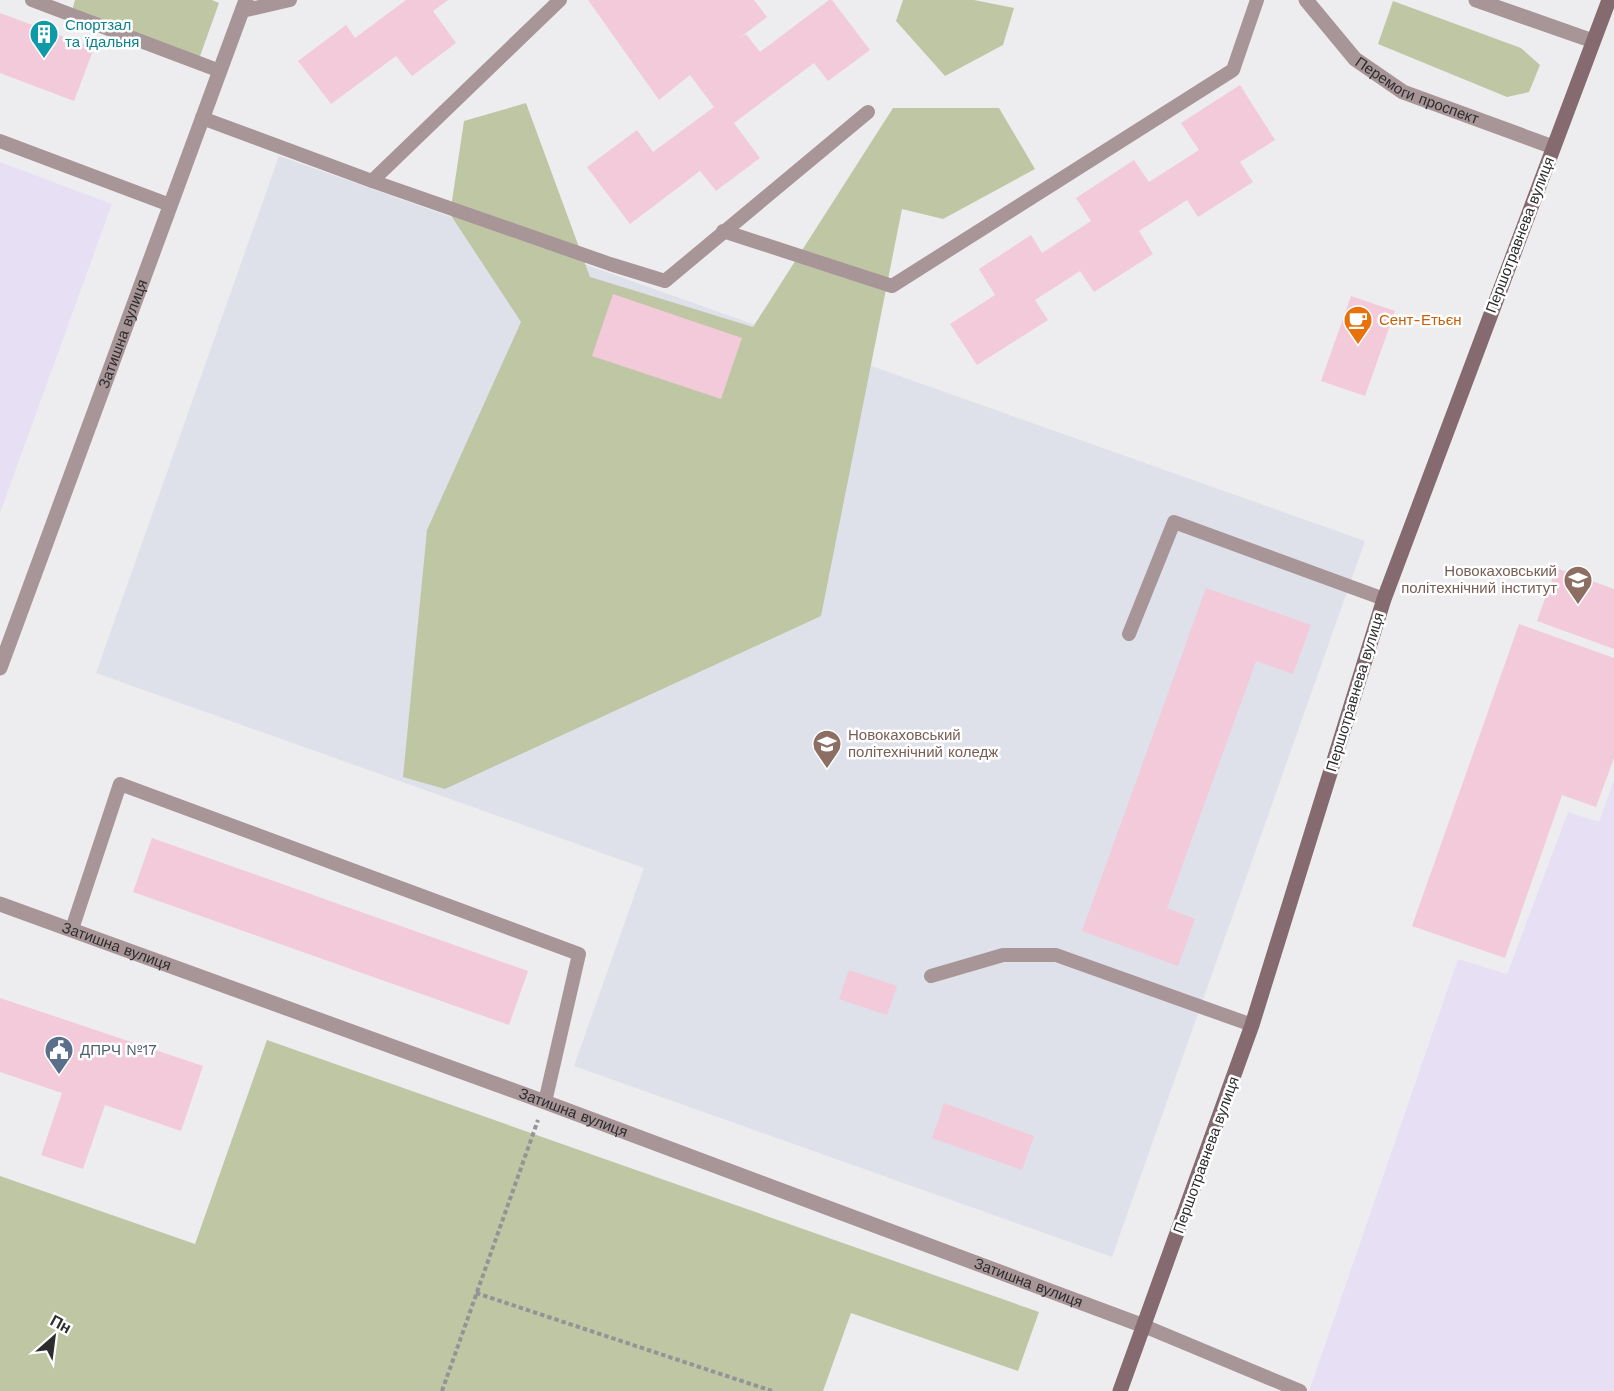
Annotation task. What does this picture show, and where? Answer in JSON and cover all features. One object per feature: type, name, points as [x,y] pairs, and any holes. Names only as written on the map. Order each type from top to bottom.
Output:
[{"type":"street","name":"Перемоги проспект","points":[[1306,0],[1355,59],[1403,92],[1553,147]]},
{"type":"street","points":[[1476,0],[1593,41]]},
{"type":"street","name":"Першотравнева вулиця","points":[[1120,1391],[1252,1025],[1384,599],[1609,0]]},
{"type":"street","name":"Затишна вулиця","points":[[0,668],[244,6]]},
{"type":"street","name":"Затишна вулиця","points":[[0,904],[545,1102],[1144,1326]]},
{"type":"lane","points":[[32,0],[220,70]]},
{"type":"lane","points":[[244,6],[290,0]]},
{"type":"lane","points":[[372,181],[560,0]]},
{"type":"lane","points":[[723,231],[891,286],[1233,70],[1257,0]]},
{"type":"lane","points":[[202,118],[372,181],[665,281],[868,112]]},
{"type":"lane","points":[[0,141],[170,205]]},
{"type":"lane","points":[[1129,634],[1174,522],[1384,599]]},
{"type":"lane","points":[[72,930],[120,784],[579,954],[545,1102]]},
{"type":"lane","points":[[931,976],[1003,955],[1056,955],[1252,1025]]},
{"type":"lane","points":[[1144,1326],[1300,1391]]},
{"type":"path","points":[[442,1391],[545,1102]]},
{"type":"path","points":[[476,1293],[772,1391]]},
{"type":"shaded area","name":"Новокаховський політехнічний коледж","points":[[279,156],[1365,541],[1112,1257],[574,1066],[644,868],[96,673]]},
{"type":"shaded area","points":[[0,162],[112,204],[0,513]]},
{"type":"shaded area","points":[[1614,780],[1614,1391],[1309,1391],[1458,959],[1507,974],[1568,812],[1599,822]]},
{"type":"green space","points":[[75,0],[212,0],[219,3],[199,59],[72,11]]},
{"type":"green space","points":[[903,0],[974,0],[1014,8],[1003,45],[945,76],[896,21]]},
{"type":"green space","points":[[1393,1],[1521,48],[1540,65],[1529,92],[1507,97],[1378,44]]},
{"type":"green space","points":[[526,103],[590,277],[753,327],[893,108],[999,108],[1035,169],[943,219],[902,209],[821,616],[445,789],[403,777],[427,530],[521,322],[450,214],[464,121]]},
{"type":"green space","points":[[267,1040],[1039,1312],[1018,1371],[851,1313],[823,1391],[0,1391],[0,1176],[195,1244]]},
{"type":"building","points":[[406,0],[448,0],[433,11],[456,43],[412,76],[396,56],[331,104],[298,61],[346,25],[355,38]]},
{"type":"building","points":[[588,0],[754,0],[767,17],[738,39],[746,34],[760,52],[832,0],[870,50],[828,81],[814,63],[734,123],[760,158],[716,191],[700,171],[630,224],[587,167],[637,130],[653,152],[714,107],[690,75],[659,100]]},
{"type":"building","name":"Спортзал та їдальня","points":[[0,13],[94,48],[74,101],[0,73]]},
{"type":"building","points":[[1240,85],[1275,140],[1240,162],[1253,182],[1198,217],[1187,200],[1139,231],[1153,254],[1094,292],[1080,271],[1035,300],[1048,320],[977,365],[950,324],[995,295],[979,269],[1031,235],[1042,253],[1091,221],[1076,198],[1134,160],[1149,182],[1199,150],[1181,123]]},
{"type":"building","points":[[613,294],[742,338],[721,399],[592,356]]},
{"type":"building","name":"Сент-Етьєн","points":[[1351,296],[1395,311],[1365,396],[1321,381]]},
{"type":"building","name":"Новокаховський політехнічний інститут","points":[[1556,568],[1614,589],[1614,649],[1537,621]]},
{"type":"building","points":[[1206,588],[1311,625],[1293,674],[1256,661],[1167,908],[1195,919],[1178,966],[1082,931]]},
{"type":"building","points":[[1519,624],[1614,658],[1614,758],[1596,807],[1562,795],[1505,958],[1412,926]]},
{"type":"building","points":[[152,838],[528,971],[509,1025],[133,892]]},
{"type":"building","points":[[849,970],[897,986],[887,1015],[839,999]]},
{"type":"building","points":[[0,998],[203,1066],[181,1131],[105,1105],[83,1169],[41,1155],[62,1093],[0,1072]]},
{"type":"building","points":[[944,1103],[1034,1136],[1022,1170],[932,1138]]},
{"type":"place","name":"Спортзал та їдальня","points":[[44,60]]},
{"type":"place","name":"Сент-Етьєн","points":[[1358,346]]},
{"type":"place","name":"Новокаховський політехнічний інститут","points":[[1578,606]]},
{"type":"place","name":"Новокаховський політехнічний коледж","points":[[827,770]]},
{"type":"place","name":"ДПРЧ №17","points":[[59,1076]]}]
